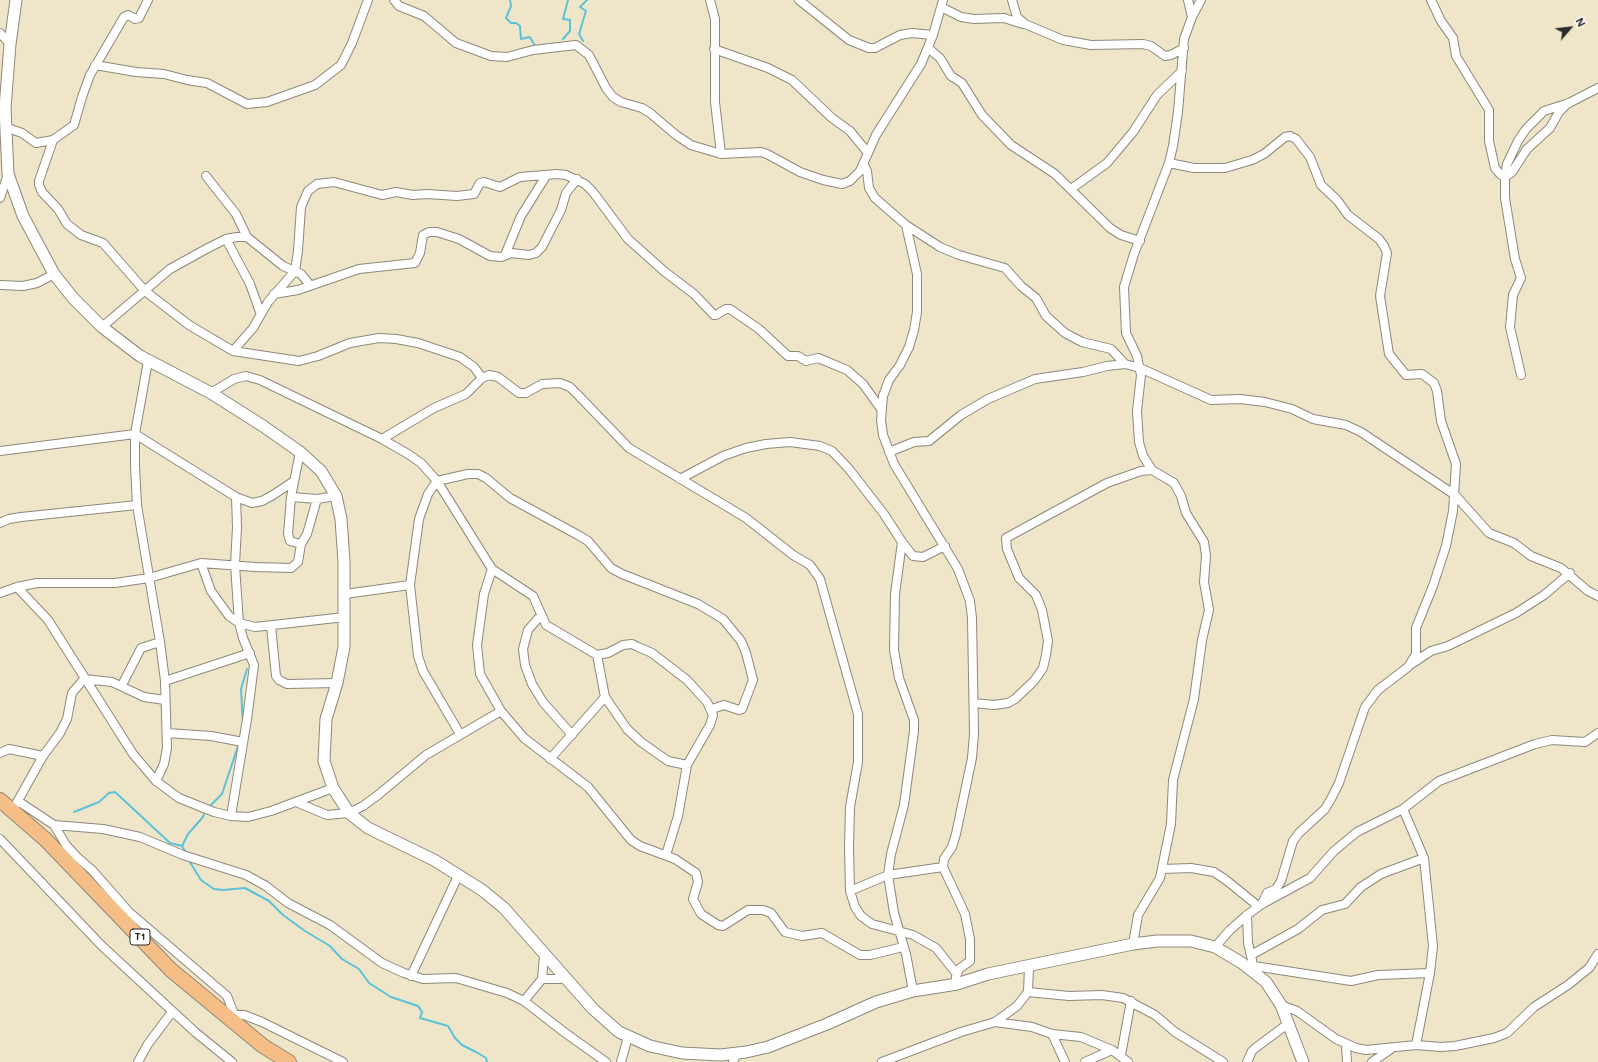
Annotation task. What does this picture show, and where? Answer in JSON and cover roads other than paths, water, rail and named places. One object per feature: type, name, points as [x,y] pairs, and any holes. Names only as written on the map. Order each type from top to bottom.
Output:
[{"type":"highway","name":"T1","points":[[0,800],[15,805],[46,840],[171,970],[228,1014],[263,1046],[289,1062]]},
{"type":"street","points":[[16,0],[10,44],[5,127],[8,174],[23,216],[54,274],[73,298],[102,327],[148,361],[211,393],[263,426],[300,452],[321,471],[336,496],[341,519],[345,594],[344,647],[337,683],[326,719],[324,761],[333,788],[349,813],[368,828],[434,860],[482,890],[504,908],[544,956],[593,1009],[619,1032],[650,1046],[682,1053],[720,1055],[735,1058],[827,1024],[876,1002],[956,979],[1029,967],[1133,944],[1157,941],[1191,941],[1215,947],[1255,970],[1266,982],[1281,1005],[1303,1062]]},
{"type":"street","points":[[5,127],[22,133],[36,143],[53,140],[74,125],[82,97],[95,65],[110,43],[124,17],[128,15],[135,19],[140,18],[148,0]]},
{"type":"street","points":[[95,65],[130,72],[164,74],[186,80],[207,83],[247,104],[268,102],[315,85],[341,65],[352,43],[368,0]]},
{"type":"street","points":[[394,0],[399,6],[424,16],[456,43],[491,56],[507,57],[533,50],[576,45],[589,55],[606,88],[613,97],[621,102],[642,108],[691,145],[721,154],[761,152],[800,172],[835,183],[850,181],[864,165],[876,135],[921,64],[933,35],[942,4],[961,17],[974,20],[1004,18],[1025,24],[1063,40],[1076,43],[1112,45],[1143,44],[1165,56],[1171,55],[1184,48]]},
{"type":"street","points":[[710,0],[715,19],[715,102],[721,154]]},
{"type":"street","points":[[799,0],[849,40],[869,48],[875,48],[900,35],[912,33],[933,35]]},
{"type":"street","points":[[1012,0],[1017,17],[1025,24]]},
{"type":"street","points":[[1188,0],[1192,17]]},
{"type":"street","points":[[1133,944],[1138,915],[1146,900],[1157,886],[1162,869],[1171,824],[1173,780],[1194,699],[1202,640],[1209,610],[1204,582],[1206,556],[1204,542],[1186,513],[1181,496],[1174,483],[1152,470],[1143,456],[1139,442],[1137,411],[1141,382],[1140,368],[1137,356],[1126,333],[1124,298],[1127,276],[1169,163],[1173,146],[1182,71],[1184,39],[1192,17],[1201,0]]},
{"type":"street","points":[[1431,0],[1441,21],[1453,38],[1456,56],[1489,110],[1489,141],[1492,157],[1495,168],[1505,177]]},
{"type":"street","points":[[0,33],[10,44]]},
{"type":"street","points":[[928,48],[940,58],[951,76],[962,82],[972,100],[994,129],[1011,145],[1055,174],[1110,228],[1121,235],[1140,240]]},
{"type":"street","points":[[714,49],[768,68],[792,80],[832,118],[850,131],[868,153]]},
{"type":"street","points":[[1071,189],[1107,163],[1133,132],[1157,95],[1182,71]]},
{"type":"street","points":[[1522,376],[1510,327],[1513,295],[1521,278],[1515,259],[1505,198],[1505,177],[1512,153],[1526,129],[1544,111],[1568,103],[1598,88]]},
{"type":"street","points":[[1505,177],[1516,167],[1527,149],[1550,128],[1559,112],[1568,103]]},
{"type":"street","points":[[1169,163],[1194,168],[1225,168],[1252,160],[1264,154],[1285,137],[1290,136],[1304,149],[1314,165],[1321,185],[1337,200],[1348,215],[1379,239],[1384,246],[1387,253],[1380,296],[1389,354],[1406,375],[1422,374],[1434,383],[1437,391],[1441,421],[1456,464],[1455,495],[1446,546],[1433,586],[1416,628],[1416,654],[1408,667]]},
{"type":"street","points":[[53,140],[39,181],[40,189],[58,209],[71,227],[81,235],[103,243],[145,290],[189,325],[233,351],[299,360],[318,356],[350,343],[379,338],[396,339],[418,343],[460,357],[474,367],[482,378]]},
{"type":"street","points":[[864,165],[867,171],[869,188],[874,198],[906,225],[940,246],[959,255],[1005,268],[1021,286],[1036,298],[1046,316],[1066,333],[1082,342],[1111,349],[1125,364]]},
{"type":"street","points":[[0,198],[8,174]]},
{"type":"street","points":[[233,351],[253,328],[260,312],[294,271],[298,251],[301,207],[308,191],[317,184],[334,182],[382,195],[396,192],[413,195],[427,194],[457,196],[474,194],[480,183],[484,182],[500,187],[520,177],[566,175],[577,179],[594,192],[628,239],[665,272],[694,294],[714,315],[726,309],[730,309],[742,315],[788,356],[800,357],[806,361],[818,358],[847,370],[863,384],[881,409]]},
{"type":"street","points":[[206,176],[236,214],[246,237],[283,266],[301,274],[310,285]]},
{"type":"street","points":[[505,255],[521,216],[546,176]]},
{"type":"street","points":[[274,294],[298,290],[359,269],[415,263],[420,254],[420,240],[423,235],[429,232],[437,232],[459,239],[490,256],[501,257],[511,253],[529,255],[536,253],[542,247],[561,210],[566,193],[577,179]]},
{"type":"street","points":[[906,225],[917,274],[917,312],[909,347],[900,366],[889,380],[881,409],[883,435],[889,452],[925,517],[945,546],[960,575],[970,601],[973,634],[974,734],[972,758],[952,848],[944,859],[943,867],[965,914],[970,939],[970,961],[956,979]]},
{"type":"street","points":[[102,327],[170,269],[226,239],[246,237]]},
{"type":"street","points":[[226,239],[250,284],[260,312]]},
{"type":"street","points":[[0,284],[23,286],[37,283],[54,274]]},
{"type":"street","points":[[148,361],[135,434],[137,506],[160,642],[165,681],[167,748],[164,764],[156,781]]},
{"type":"street","points":[[889,452],[914,442],[929,440],[961,415],[988,400],[1034,379],[1084,372],[1107,366],[1125,364],[1140,368],[1211,400],[1240,399],[1265,402],[1292,409],[1313,419],[1346,425],[1361,432],[1455,495],[1489,533],[1514,543],[1531,556],[1553,563],[1570,573],[1588,590],[1598,596]]},
{"type":"street","points":[[382,439],[434,408],[466,394],[482,378],[489,375],[498,377],[519,393],[526,393],[542,384],[551,382],[560,383],[570,387],[621,442],[639,455],[746,518],[788,551],[810,565],[820,579],[854,699],[859,725],[858,762],[850,807],[850,891],[855,907],[861,916],[872,924],[913,935],[936,948],[956,979]]},
{"type":"street","points":[[211,393],[234,379],[246,376],[260,380],[382,439],[421,463],[437,481],[492,569],[533,596],[540,615],[546,624],[596,655],[602,672],[603,690],[605,696],[627,729],[641,742],[668,761],[687,765]]},
{"type":"street","points":[[0,451],[135,434],[236,497],[252,503],[262,501],[294,481]]},
{"type":"street","points":[[680,479],[723,456],[746,448],[766,444],[790,442],[820,446],[832,451],[849,469],[884,514],[909,553],[918,558],[945,546]]},
{"type":"street","points":[[300,452],[291,497],[288,537],[290,541],[301,544]]},
{"type":"street","points":[[974,703],[994,705],[1008,703],[1016,699],[1034,682],[1042,668],[1046,655],[1048,641],[1042,610],[1036,595],[1020,578],[1007,549],[1006,538],[1107,482],[1141,471],[1152,470]]},
{"type":"street","points":[[460,734],[423,671],[418,656],[410,585],[419,519],[423,504],[437,481],[468,474],[478,474],[486,478],[510,498],[588,541],[611,568],[622,574],[698,604],[723,619],[740,641],[746,653],[753,680],[742,709],[738,710],[724,705],[712,709]]},
{"type":"street","points":[[291,497],[317,499],[336,496]]},
{"type":"street","points":[[231,816],[254,675],[254,665],[250,653],[242,638],[239,623],[235,565],[236,497]]},
{"type":"street","points":[[0,593],[17,587],[37,583],[115,583],[149,578],[201,563],[291,568],[298,562],[301,544],[317,499]]},
{"type":"street","points":[[0,523],[9,519],[21,517],[137,506]]},
{"type":"street","points":[[902,542],[895,594],[894,650],[899,678],[914,720],[914,731],[904,805],[891,854],[888,875],[898,930],[913,991]]},
{"type":"street","points":[[201,563],[211,591],[229,616],[239,623],[255,627],[345,617]]},
{"type":"street","points":[[492,569],[483,601],[477,645],[480,674],[501,711],[524,738],[588,787],[631,840],[651,850],[666,855],[696,873],[698,882],[693,895],[694,903],[701,914],[718,925],[723,926],[748,910],[763,910],[771,913],[785,932],[802,936],[822,933],[860,955],[870,955],[903,947]]},
{"type":"street","points":[[1260,905],[1268,893],[1276,888],[1281,881],[1294,841],[1299,833],[1325,809],[1332,797],[1339,782],[1365,707],[1378,690],[1431,651],[1448,646],[1516,613],[1544,596],[1570,573]]},
{"type":"street","points":[[345,594],[410,585]]},
{"type":"street","points":[[17,587],[48,620],[120,736],[156,781],[191,804],[231,816],[248,817],[271,811],[333,788]]},
{"type":"street","points":[[540,615],[528,630],[523,648],[525,665],[532,684],[543,702],[572,735]]},
{"type":"street","points":[[272,626],[276,676],[279,680],[287,684],[337,683]]},
{"type":"street","points":[[122,685],[141,648],[160,642]]},
{"type":"street","points":[[596,655],[608,652],[623,645],[632,644],[652,653],[687,680],[712,709],[713,715],[710,725],[687,765],[678,816],[666,855]]},
{"type":"street","points":[[165,681],[250,653]]},
{"type":"street","points":[[84,679],[103,680],[122,685],[144,697],[165,700]]},
{"type":"street","points":[[84,679],[72,693],[67,719],[60,733],[43,756],[15,805],[54,825],[102,829],[130,834],[154,842],[184,855],[246,875],[266,886],[288,903],[330,925],[382,963],[411,976],[423,979],[456,978],[507,993],[524,1001],[570,1037],[606,1062]]},
{"type":"street","points":[[550,759],[605,696]]},
{"type":"street","points":[[296,802],[326,816],[349,813],[363,806],[415,764],[460,734],[501,711]]},
{"type":"street","points":[[1215,947],[1230,930],[1260,905],[1310,878],[1334,851],[1357,832],[1403,809],[1426,790],[1454,774],[1535,744],[1552,740],[1585,742],[1598,733]]},
{"type":"street","points":[[167,734],[211,736],[243,742]]},
{"type":"street","points":[[0,753],[9,749],[43,756]]},
{"type":"street","points":[[1403,809],[1424,858],[1433,946],[1430,974],[1416,1045]]},
{"type":"street","points":[[54,825],[66,845],[92,870],[129,912],[227,996],[228,1014],[244,1015],[262,1022],[343,1062]]},
{"type":"street","points":[[0,839],[102,946],[172,1012],[232,1062]]},
{"type":"street","points":[[1251,955],[1298,929],[1322,910],[1345,904],[1353,894],[1370,881],[1388,872],[1424,858]]},
{"type":"street","points":[[850,891],[888,875],[943,867]]},
{"type":"street","points":[[1162,869],[1191,868],[1214,872],[1260,905]]},
{"type":"street","points":[[411,976],[458,876]]},
{"type":"street","points":[[1247,915],[1251,955],[1255,970]]},
{"type":"street","points":[[1281,1005],[1297,1011],[1346,1045],[1366,1050],[1416,1045],[1441,1047],[1456,1046],[1501,1036],[1507,1033],[1534,1007],[1568,985],[1589,968],[1598,954]]},
{"type":"street","points":[[524,1001],[542,979],[544,956]]},
{"type":"street","points":[[882,1062],[894,1059],[961,1032],[995,1022],[1017,1006],[1028,992],[1029,967]]},
{"type":"street","points":[[1255,970],[1351,981],[1378,975],[1430,974]]},
{"type":"street","points":[[542,979],[565,979]]},
{"type":"street","points":[[1028,992],[1069,996],[1115,996],[1131,1001],[1155,1015],[1175,1032],[1223,1062]]},
{"type":"street","points":[[1120,1055],[1131,1001]]},
{"type":"street","points":[[138,1062],[148,1044],[172,1012]]},
{"type":"street","points":[[995,1022],[1032,1027],[1052,1034],[1081,1037],[1112,1050],[1128,1062]]},
{"type":"street","points":[[1247,1062],[1252,1051],[1272,1034],[1289,1023]]},
{"type":"street","points":[[1052,1034],[1065,1062]]},
{"type":"street","points":[[621,1062],[628,1037]]},
{"type":"street","points":[[1346,1045],[1347,1062]]},
{"type":"street","points":[[1372,1062],[1394,1047]]},
{"type":"street","points":[[1085,1062],[1112,1050]]},
{"type":"waterway","points":[[510,0],[511,6],[506,18],[511,23],[516,23],[520,26],[521,39],[530,37],[535,46]]},
{"type":"waterway","points":[[563,39],[570,31],[570,20],[563,19],[568,0]]},
{"type":"waterway","points":[[583,41],[579,34],[586,11],[580,7],[587,0]]},
{"type":"waterway","points":[[243,723],[241,689],[247,669]]},
{"type":"waterway","points":[[208,808],[222,794],[239,743]]},
{"type":"waterway","points":[[74,812],[99,802],[109,793],[115,792],[170,843],[182,846],[186,853]]},
{"type":"waterway","points":[[182,846],[188,834],[203,817],[205,811]]},
{"type":"waterway","points":[[188,859],[201,880],[214,889],[223,890],[245,888],[269,901],[283,915],[305,931],[330,946],[342,959],[359,969],[369,983],[391,997],[418,1006],[422,1012],[420,1018],[448,1026],[455,1038],[462,1045],[486,1058],[487,1062]]}]
